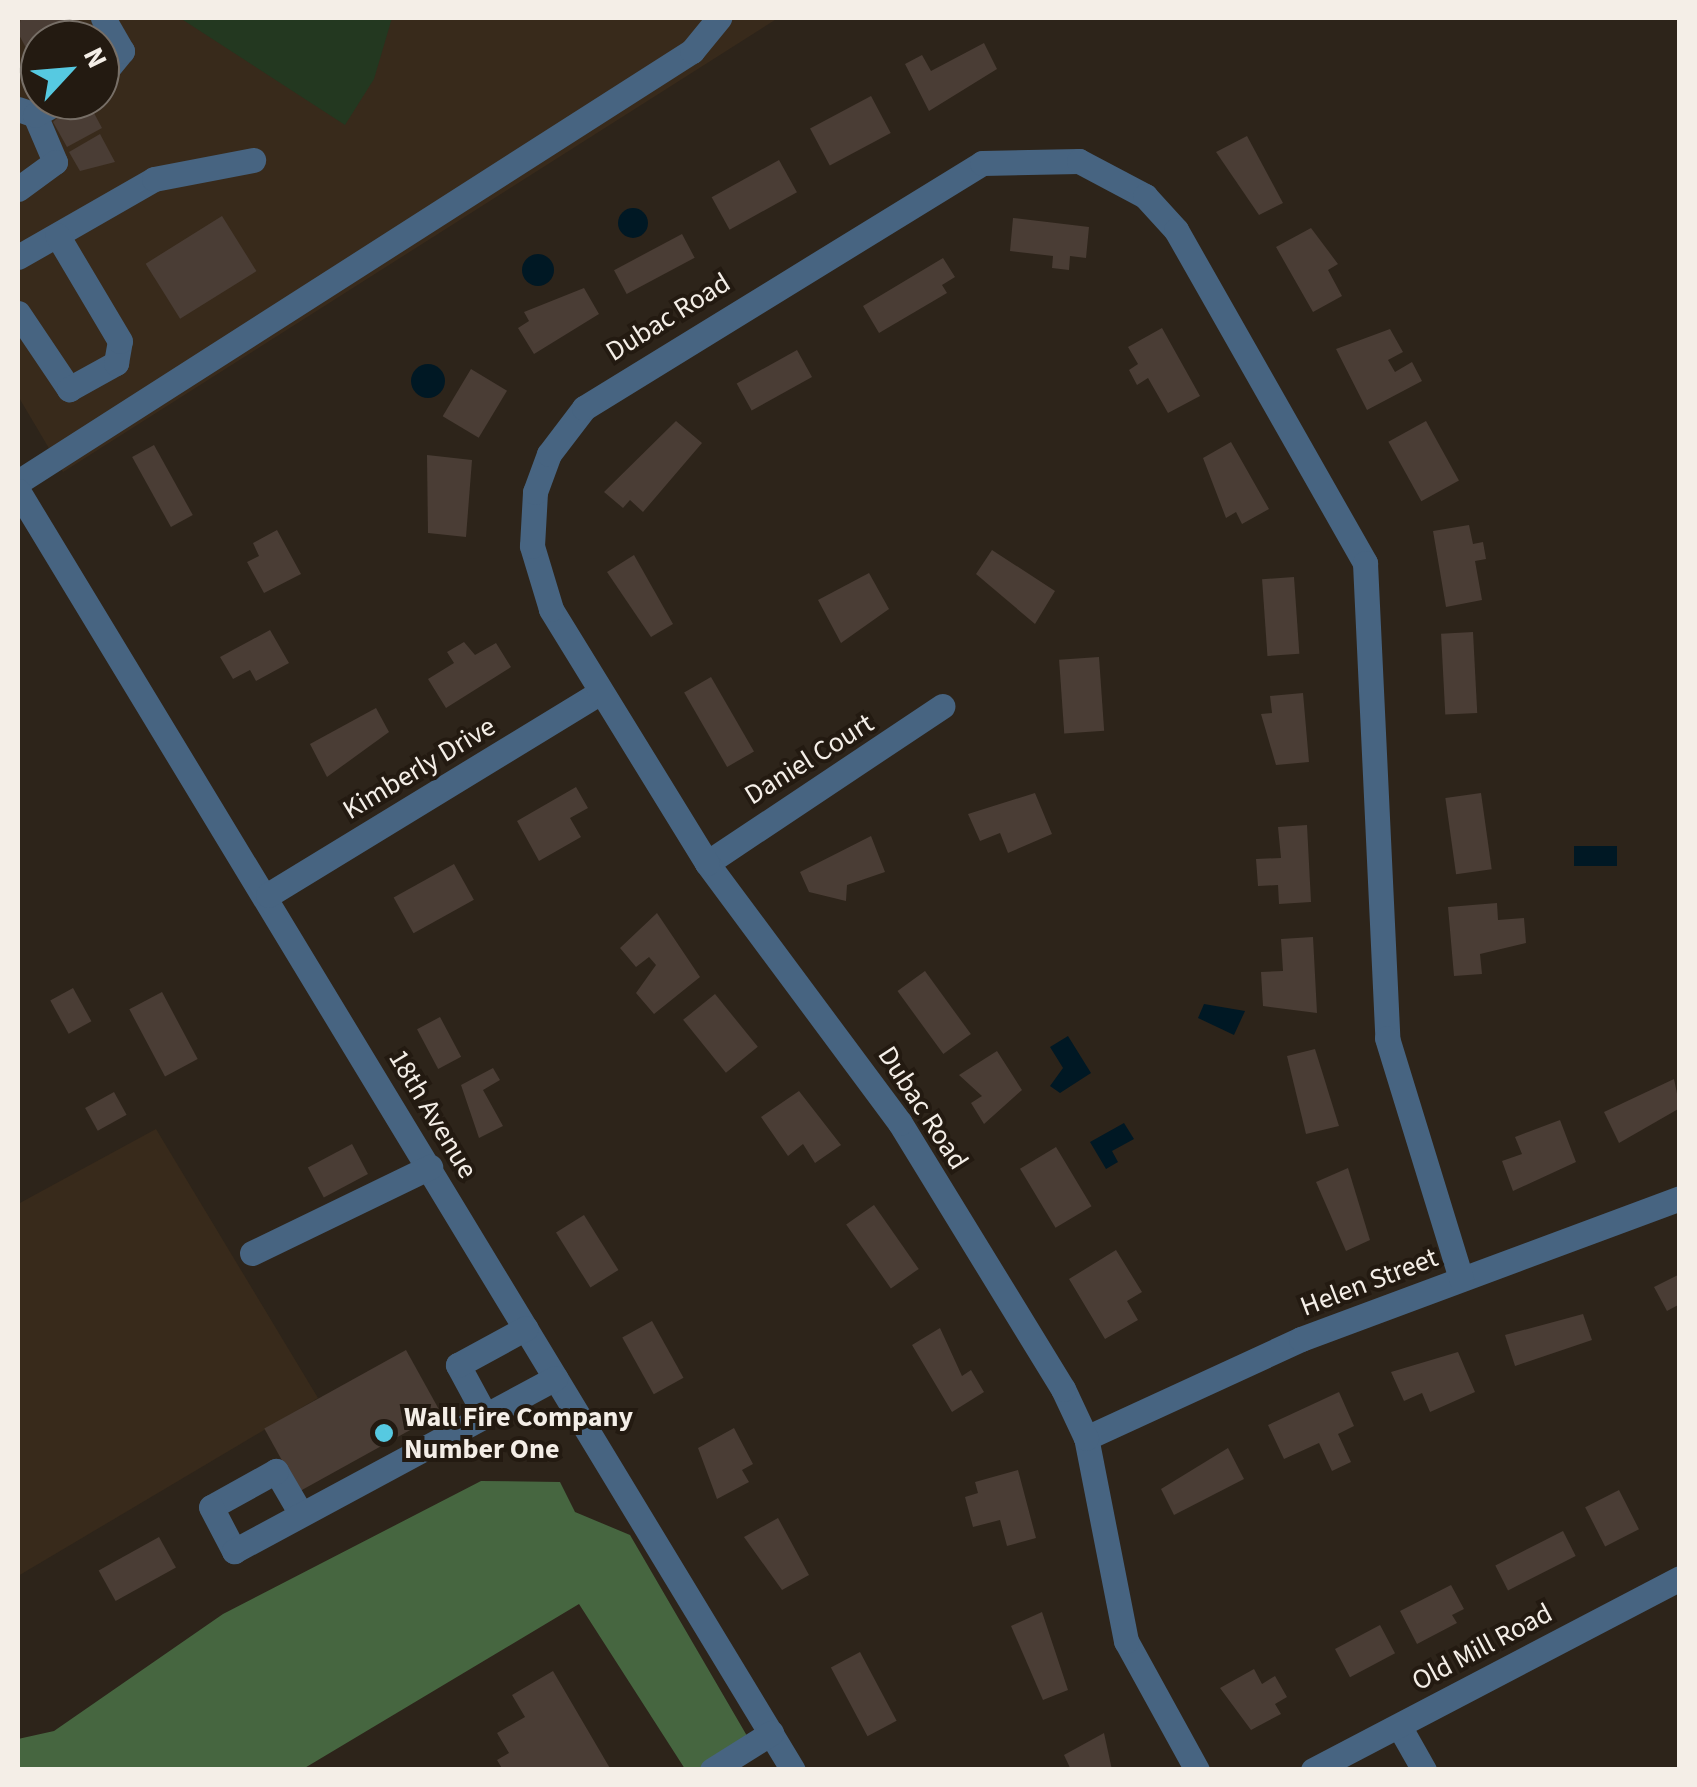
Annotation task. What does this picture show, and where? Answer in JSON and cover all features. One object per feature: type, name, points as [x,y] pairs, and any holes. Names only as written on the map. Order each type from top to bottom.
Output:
[{"type":"street","points":[[18,482],[692,51],[719,18]]},
{"type":"street","points":[[18,189],[55,162],[31,120]]},
{"type":"street","name":"Dubac Road","points":[[1197,1770],[1126,1641],[1086,1438],[900,1123],[706,863],[551,609],[532,546],[541,473],[584,408],[982,162],[1047,155],[1125,181],[1176,230],[1366,563],[1387,1038],[1461,1279]]},
{"type":"street","points":[[18,257],[154,179],[253,160]]},
{"type":"street","points":[[18,313],[69,389],[116,364],[120,340],[57,235]]},
{"type":"street","name":"18th Avenue","points":[[18,491],[268,895],[793,1770]]},
{"type":"street","name":"Kimberly Drive","points":[[268,895],[601,692]]},
{"type":"street","name":"Daniel Court","points":[[706,863],[942,706]]},
{"type":"street","points":[[252,1252],[430,1167]]},
{"type":"street","name":"Helen Street","points":[[1086,1438],[1301,1339],[1680,1198]]},
{"type":"street","points":[[485,1415],[458,1365],[526,1328]]},
{"type":"street","points":[[301,1514],[555,1378]]},
{"type":"street","name":"Old Mill Road","points":[[1313,1770],[1680,1578]]},
{"type":"street","points":[[1399,1726],[1424,1770]]},
{"type":"street","points":[[712,1770],[771,1733]]},
{"type":"shaded area","points":[[18,18],[778,18],[63,472],[18,396]]},
{"type":"shaded area","points":[[156,1129],[318,1398],[18,1576],[18,1204]]},
{"type":"green space","points":[[180,18],[392,18],[374,79],[345,125]]},
{"type":"green space","points":[[481,1481],[560,1482],[575,1512],[630,1535],[750,1741],[704,1769],[685,1769],[579,1604],[303,1769],[18,1769],[18,1739],[54,1731],[223,1614]]},
{"type":"water","points":[[633,208],[644,212],[648,223],[644,234],[633,238],[622,234],[618,223],[622,212]]},
{"type":"water","points":[[538,254],[549,259],[554,270],[549,281],[538,286],[527,281],[522,270],[527,259]]},
{"type":"water","points":[[428,364],[440,369],[445,381],[440,393],[428,398],[416,393],[411,381],[416,369]]},
{"type":"water","points":[[1574,846],[1617,846],[1617,866],[1574,866]]},
{"type":"water","points":[[1204,1004],[1245,1011],[1234,1035],[1198,1018]]},
{"type":"water","points":[[1068,1036],[1091,1073],[1060,1093],[1050,1086],[1063,1068],[1050,1047]]},
{"type":"water","points":[[1124,1123],[1134,1139],[1112,1151],[1118,1162],[1106,1169],[1090,1142]]},
{"type":"building","points":[[69,18],[70,20],[21,20]]},
{"type":"building","points":[[984,43],[997,69],[929,111],[905,64],[922,55],[931,71]]},
{"type":"building","points":[[871,96],[891,133],[830,165],[810,128]]},
{"type":"building","points":[[98,120],[102,128],[67,147],[53,122]]},
{"type":"building","points":[[100,134],[115,162],[80,171],[69,152]]},
{"type":"building","points":[[1247,136],[1283,203],[1259,215],[1216,152]]},
{"type":"building","points":[[779,160],[797,192],[730,230],[712,197]]},
{"type":"building","points":[[222,216],[256,271],[180,319],[146,264]]},
{"type":"building","points":[[1013,218],[1089,227],[1086,258],[1070,256],[1069,270],[1052,268],[1053,256],[1010,251]]},
{"type":"building","points":[[1311,228],[1338,264],[1328,270],[1342,296],[1313,312],[1276,247]]},
{"type":"building","points":[[682,234],[695,258],[627,294],[614,270]]},
{"type":"building","points":[[943,258],[955,277],[942,285],[947,293],[879,333],[863,306]]},
{"type":"building","points":[[584,288],[599,314],[534,354],[518,328],[529,321],[524,312]]},
{"type":"building","points":[[1162,328],[1200,396],[1168,413],[1148,378],[1137,385],[1129,370],[1138,364],[1128,347]]},
{"type":"building","points":[[1390,329],[1403,352],[1388,360],[1395,372],[1412,362],[1422,381],[1367,410],[1336,349]]},
{"type":"building","points":[[797,350],[812,377],[752,411],[737,383]]},
{"type":"building","points":[[471,369],[507,391],[479,438],[443,416]]},
{"type":"building","points":[[676,421],[702,443],[643,512],[630,500],[623,508],[604,492]]},
{"type":"building","points":[[1426,421],[1459,480],[1421,501],[1388,442]]},
{"type":"building","points":[[1231,442],[1269,509],[1242,524],[1236,512],[1226,518],[1203,458]]},
{"type":"building","points":[[154,445],[193,515],[171,527],[132,457]]},
{"type":"building","points":[[427,455],[472,460],[466,537],[428,533]]},
{"type":"building","points":[[1469,525],[1473,544],[1483,542],[1486,559],[1475,561],[1482,600],[1446,607],[1433,531]]},
{"type":"building","points":[[277,530],[301,574],[264,593],[247,562],[259,556],[253,543]]},
{"type":"building","points":[[992,550],[1055,591],[1035,624],[976,574]]},
{"type":"building","points":[[634,555],[673,624],[651,637],[607,572]]},
{"type":"building","points":[[869,573],[889,609],[841,643],[818,600]]},
{"type":"building","points":[[1294,577],[1299,654],[1267,656],[1262,579]]},
{"type":"building","points":[[270,630],[289,663],[256,681],[250,670],[233,679],[220,657]]},
{"type":"building","points":[[1473,632],[1477,713],[1445,715],[1441,634]]},
{"type":"building","points":[[464,642],[475,655],[496,643],[511,667],[446,708],[428,679],[454,663],[447,652]]},
{"type":"building","points":[[1099,657],[1104,731],[1064,734],[1059,660]]},
{"type":"building","points":[[711,677],[754,751],[727,767],[684,692]]},
{"type":"building","points":[[1303,693],[1309,762],[1276,765],[1261,714],[1272,713],[1270,696]]},
{"type":"building","points":[[376,708],[389,732],[327,777],[310,744]]},
{"type":"building","points":[[576,787],[588,808],[570,818],[581,837],[539,861],[517,821]]},
{"type":"building","points":[[1035,793],[1052,834],[1008,853],[1000,833],[980,841],[968,814]]},
{"type":"building","points":[[1481,793],[1492,869],[1456,874],[1445,798]]},
{"type":"building","points":[[1307,825],[1311,902],[1279,904],[1278,885],[1258,886],[1256,859],[1281,858],[1278,827]]},
{"type":"building","points":[[871,836],[885,872],[847,885],[846,901],[809,892],[800,872]]},
{"type":"building","points":[[454,864],[474,900],[414,933],[394,897]]},
{"type":"building","points":[[1497,903],[1498,920],[1524,918],[1526,943],[1480,954],[1482,974],[1454,976],[1448,907]]},
{"type":"building","points":[[657,913],[700,977],[654,1014],[636,993],[656,965],[649,957],[636,967],[620,948]]},
{"type":"building","points":[[1313,937],[1317,1013],[1263,1006],[1261,972],[1283,971],[1281,939]]},
{"type":"building","points":[[925,971],[971,1034],[943,1054],[897,991]]},
{"type":"building","points":[[73,988],[91,1021],[69,1034],[50,1001]]},
{"type":"building","points":[[162,992],[198,1059],[165,1076],[129,1009]]},
{"type":"building","points":[[715,994],[758,1047],[726,1073],[683,1020]]},
{"type":"building","points":[[440,1017],[461,1057],[438,1069],[417,1029]]},
{"type":"building","points":[[1315,1049],[1339,1126],[1306,1134],[1287,1056]]},
{"type":"building","points":[[997,1051],[1022,1090],[984,1124],[971,1103],[982,1096],[959,1075]]},
{"type":"building","points":[[493,1068],[500,1080],[483,1090],[503,1126],[479,1138],[461,1085]]},
{"type":"building","points":[[1674,1079],[1680,1108],[1619,1143],[1604,1112]]},
{"type":"building","points":[[799,1091],[841,1145],[815,1163],[803,1144],[788,1156],[761,1117]]},
{"type":"building","points":[[114,1092],[127,1115],[98,1131],[85,1108]]},
{"type":"building","points":[[1560,1120],[1576,1162],[1513,1191],[1502,1161],[1522,1154],[1515,1137]]},
{"type":"building","points":[[352,1144],[368,1174],[324,1197],[308,1167]]},
{"type":"building","points":[[1056,1147],[1092,1206],[1056,1228],[1020,1169]]},
{"type":"building","points":[[1348,1168],[1370,1240],[1346,1251],[1316,1182]]},
{"type":"building","points":[[874,1205],[919,1269],[891,1288],[846,1225]]},
{"type":"building","points":[[584,1215],[618,1270],[590,1288],[556,1232]]},
{"type":"building","points":[[1116,1250],[1142,1292],[1127,1301],[1138,1320],[1105,1339],[1069,1279]]},
{"type":"building","points":[[1680,1274],[1680,1304],[1667,1311],[1654,1287]]},
{"type":"building","points":[[1583,1314],[1592,1340],[1515,1366],[1505,1335]]},
{"type":"building","points":[[652,1321],[684,1378],[654,1394],[622,1337]]},
{"type":"building","points":[[940,1328],[962,1376],[971,1370],[984,1392],[952,1412],[912,1345]]},
{"type":"building","points":[[406,1350],[441,1413],[299,1492],[264,1429]]},
{"type":"building","points":[[1458,1352],[1475,1392],[1430,1412],[1422,1393],[1404,1401],[1391,1372]]},
{"type":"building","points":[[1339,1392],[1354,1426],[1338,1434],[1351,1462],[1332,1471],[1319,1443],[1284,1459],[1268,1425]]},
{"type":"building","points":[[734,1428],[753,1464],[742,1470],[749,1482],[717,1499],[698,1448]]},
{"type":"building","points":[[1228,1448],[1244,1479],[1174,1515],[1161,1489]]},
{"type":"building","points":[[1018,1470],[1036,1538],[1007,1546],[1000,1520],[973,1527],[965,1497],[978,1493],[975,1482]]},
{"type":"building","points":[[1619,1490],[1639,1529],[1605,1546],[1585,1507]]},
{"type":"building","points":[[778,1518],[809,1575],[782,1590],[744,1537]]},
{"type":"building","points":[[1563,1531],[1576,1556],[1508,1590],[1495,1566]]},
{"type":"building","points":[[159,1537],[176,1568],[116,1601],[99,1570]]},
{"type":"building","points":[[1451,1585],[1464,1609],[1452,1615],[1457,1623],[1417,1644],[1400,1611]]},
{"type":"building","points":[[1042,1612],[1068,1690],[1043,1700],[1011,1626]]},
{"type":"building","points":[[1380,1625],[1395,1653],[1350,1677],[1335,1649]]},
{"type":"building","points":[[860,1652],[897,1721],[867,1736],[831,1667]]},
{"type":"building","points":[[1254,1669],[1262,1684],[1275,1676],[1287,1697],[1275,1704],[1281,1714],[1251,1730],[1220,1688]]},
{"type":"building","points":[[553,1671],[611,1770],[503,1770],[497,1760],[509,1753],[497,1733],[525,1717],[512,1695]]},
{"type":"building","points":[[1104,1733],[1112,1770],[1071,1770],[1064,1755]]},
{"type":"place","name":"Wall Fire Company Number One","points":[[384,1433]]}]
